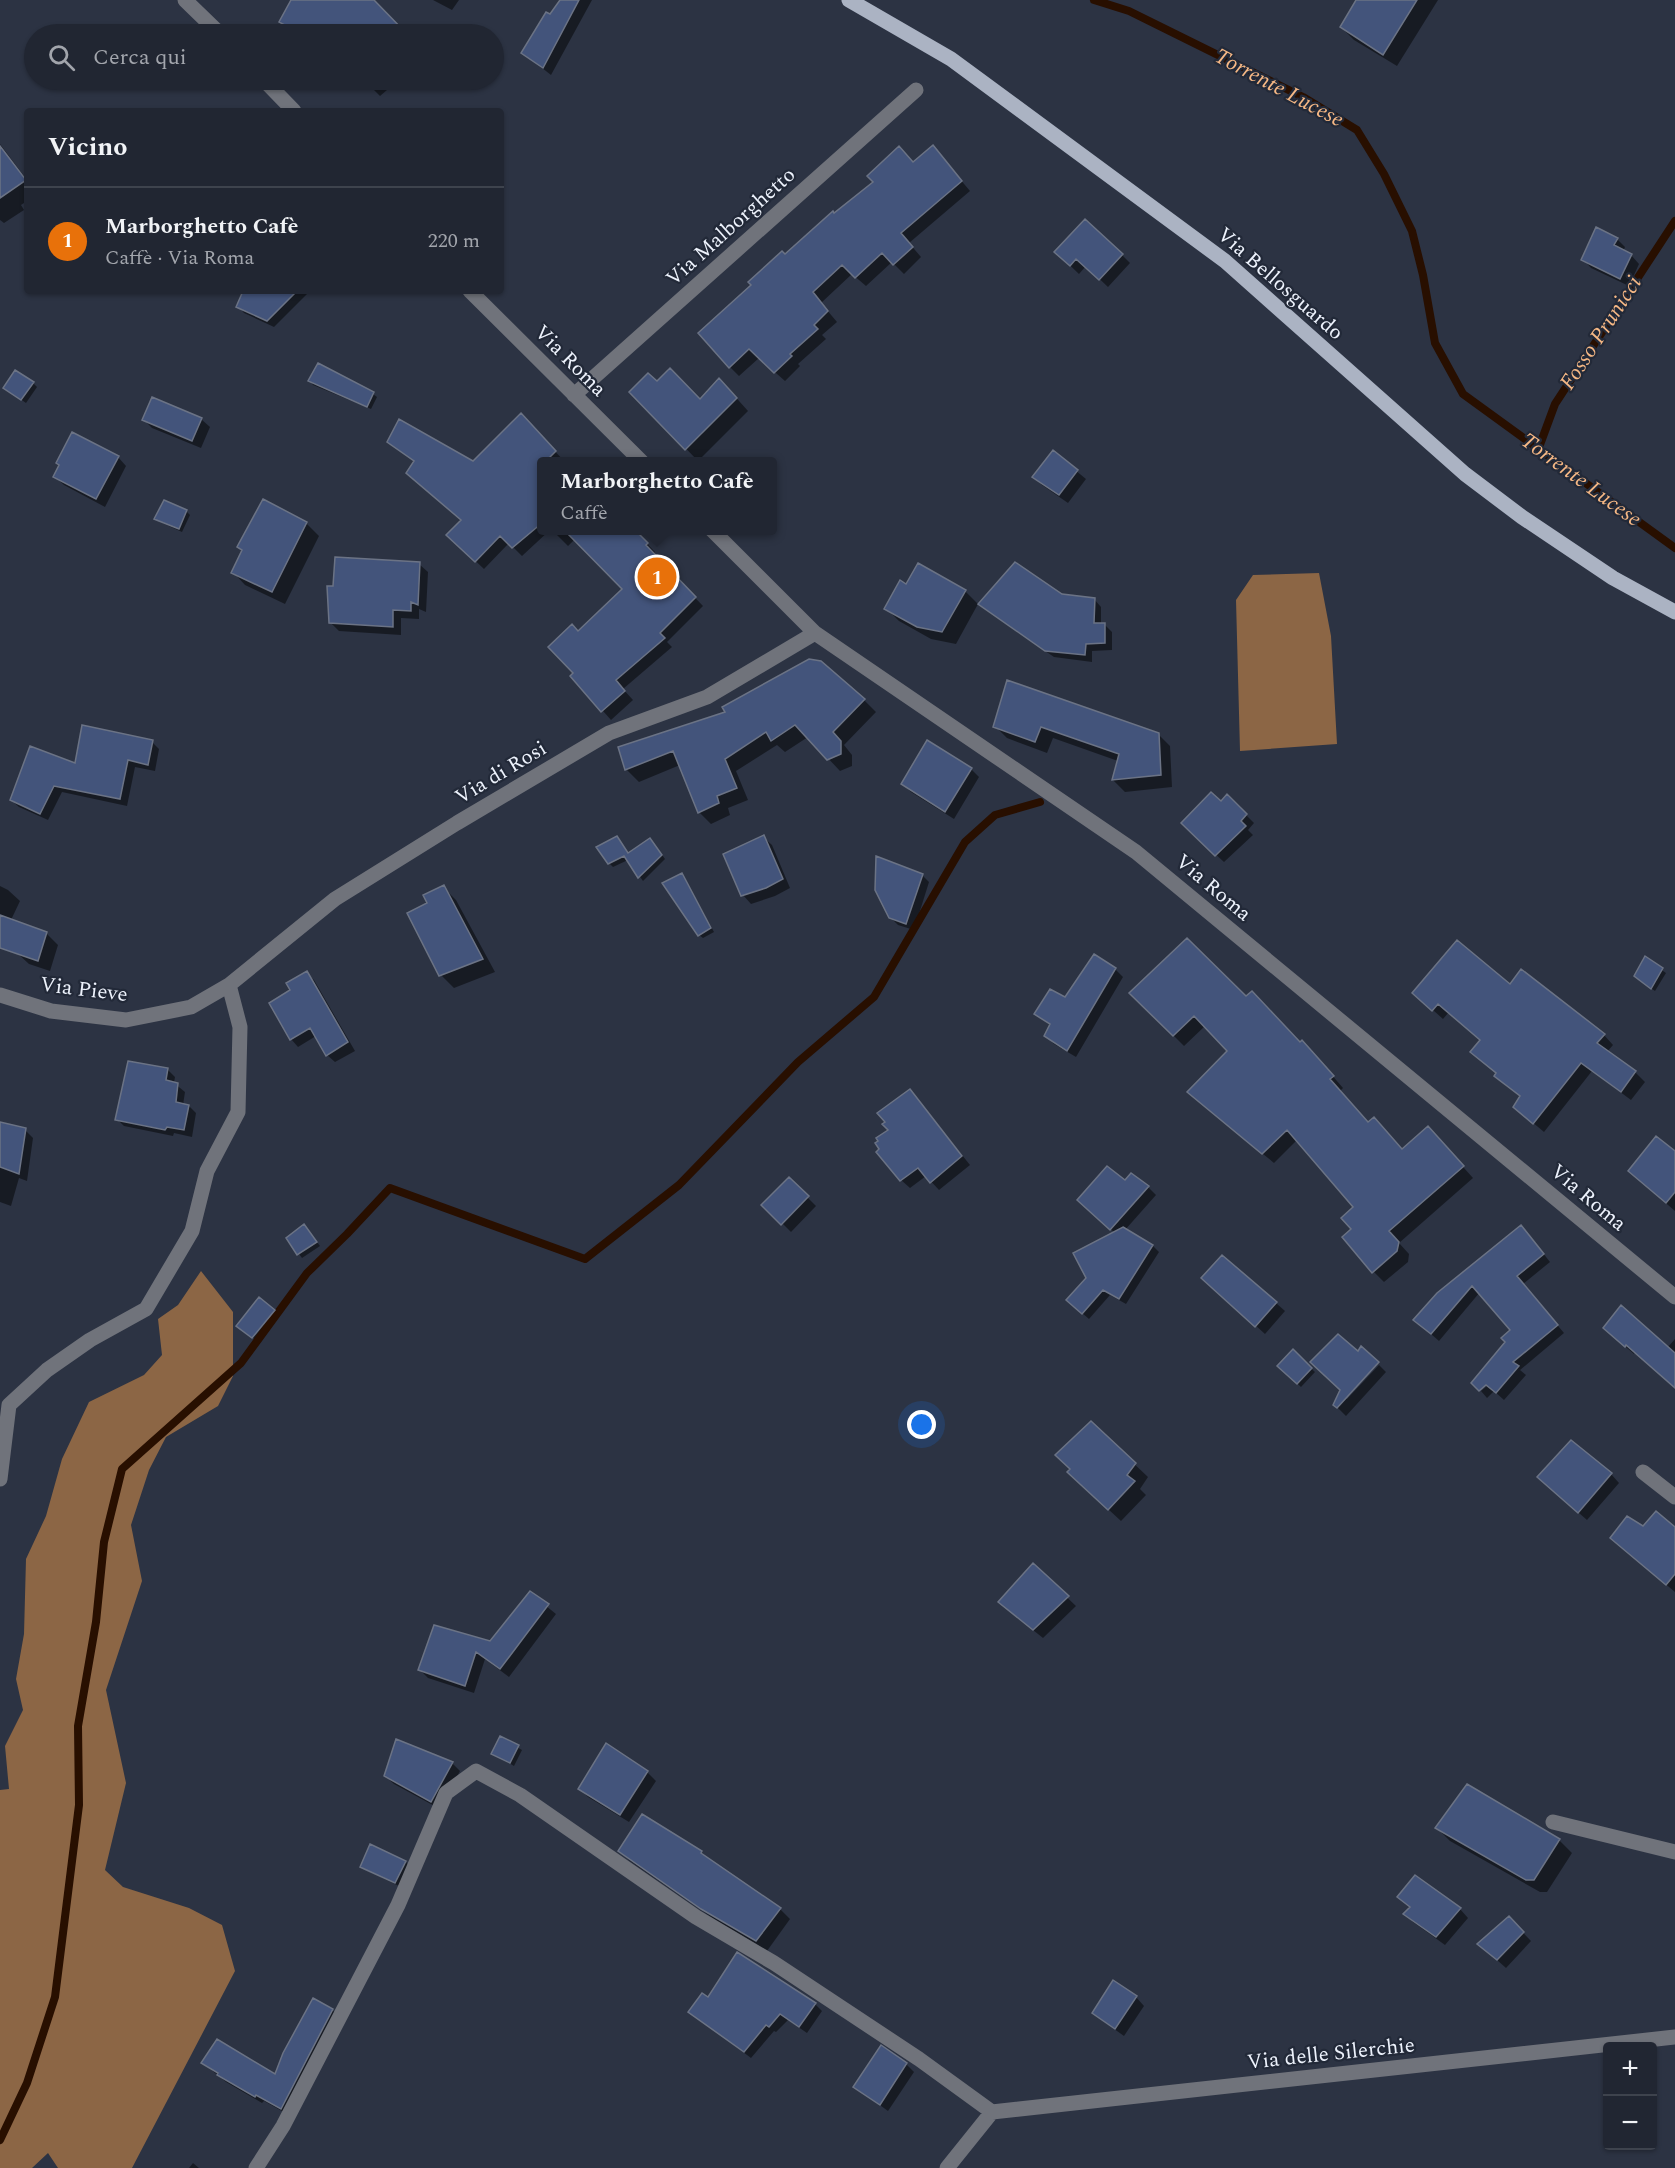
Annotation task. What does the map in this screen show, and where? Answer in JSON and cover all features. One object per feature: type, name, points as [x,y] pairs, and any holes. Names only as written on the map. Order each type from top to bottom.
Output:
[{"type":"main road","name":"Via Bellosguardo","points":[[849,0],[951,59],[1225,261],[1465,474],[1522,517],[1613,578],[1675,612]]},
{"type":"street","points":[[185,0],[210,24]]},
{"type":"street","points":[[274,90],[291,108]]},
{"type":"street","name":"Via Malborghetto","points":[[574,395],[916,90]]},
{"type":"street","name":"Via Roma","points":[[473,294],[637,457]]},
{"type":"street","name":"Via Roma","points":[[715,535],[815,633],[1136,852],[1675,1297]]},
{"type":"street","name":"Via di Rosi","points":[[230,985],[335,899],[457,823],[609,733],[706,697],[815,633]]},
{"type":"street","points":[[0,1479],[9,1405],[47,1370],[90,1340],[146,1310],[192,1231],[207,1171],[238,1112],[240,1027],[230,985]]},
{"type":"street","name":"Via Pieve","points":[[0,995],[51,1011],[126,1020],[191,1007],[230,985]]},
{"type":"street","points":[[1642,1472],[1675,1497]]},
{"type":"street","points":[[256,2168],[283,2126],[398,1905],[446,1793],[476,1771],[520,1795],[696,1917],[774,1963],[919,2059],[992,2112],[947,2168]]},
{"type":"street","points":[[1553,1822],[1675,1852]]},
{"type":"street","name":"Via delle Silerchie","points":[[992,2112],[1675,2037]]},
{"type":"shaded area","points":[[1319,573],[1331,636],[1337,744],[1240,751],[1236,600],[1253,575]]},
{"type":"shaded area","points":[[201,1271],[233,1312],[233,1376],[218,1406],[166,1437],[149,1470],[131,1525],[142,1581],[106,1690],[126,1783],[105,1870],[123,1887],[189,1908],[222,1925],[235,1971],[132,2168],[58,2168],[48,2153],[32,2168],[0,2168],[0,1790],[9,1789],[5,1746],[23,1710],[16,1679],[24,1634],[26,1559],[46,1516],[62,1459],[89,1402],[144,1375],[162,1355],[158,1319],[178,1305]]},
{"type":"building","points":[[291,0],[374,0],[397,24],[283,24],[279,22]]},
{"type":"building","points":[[560,0],[579,0],[543,68],[521,53],[546,12],[550,14]]},
{"type":"building","points":[[1356,0],[1417,0],[1383,55],[1340,27]]},
{"type":"building","points":[[933,145],[962,181],[901,233],[913,247],[893,265],[882,253],[855,278],[842,265],[813,292],[828,311],[814,325],[818,329],[790,354],[792,356],[774,373],[749,349],[729,368],[698,333],[751,285],[748,282],[782,251],[785,254],[833,211],[834,213],[873,182],[867,176],[899,146],[913,162]]},
{"type":"building","points":[[0,146],[24,177],[24,181],[0,198]]},
{"type":"building","points":[[1085,219],[1123,254],[1099,280],[1076,259],[1070,266],[1054,252]]},
{"type":"building","points":[[1596,227],[1618,238],[1614,245],[1632,254],[1620,279],[1581,260]]},
{"type":"building","points":[[242,294],[294,294],[267,321],[236,307]]},
{"type":"building","points":[[318,363],[374,392],[367,407],[308,381]]},
{"type":"building","points":[[670,368],[700,399],[719,378],[737,398],[685,450],[629,392],[648,373],[657,381]]},
{"type":"building","points":[[15,370],[34,382],[21,400],[3,388]]},
{"type":"building","points":[[152,397],[202,418],[192,441],[142,420]]},
{"type":"building","points":[[521,413],[556,451],[550,457],[537,457],[537,527],[512,548],[500,536],[475,562],[446,535],[461,520],[406,473],[414,461],[387,442],[399,419],[473,461]]},
{"type":"building","points":[[72,432],[119,456],[96,499],[53,477],[59,465],[56,463]]},
{"type":"building","points":[[1053,450],[1078,470],[1059,495],[1032,477]]},
{"type":"building","points":[[263,499],[307,522],[272,592],[231,573],[242,550],[237,547]]},
{"type":"building","points":[[164,500],[187,510],[179,529],[154,519]]},
{"type":"building","points":[[569,535],[640,535],[648,543],[646,545],[696,597],[660,633],[665,638],[616,680],[625,691],[601,712],[570,676],[573,673],[548,647],[572,624],[578,631],[622,589]]},
{"type":"building","points":[[335,557],[420,562],[418,605],[411,602],[411,611],[393,610],[393,627],[329,623],[327,586],[333,586]]},
{"type":"building","points":[[1015,562],[1062,594],[1095,598],[1094,623],[1105,623],[1105,643],[1086,644],[1085,655],[1045,651],[978,604]]},
{"type":"building","points":[[918,563],[966,590],[942,632],[917,627],[884,609],[900,580],[906,584]]},
{"type":"building","points":[[809,659],[821,661],[865,699],[833,732],[841,741],[841,754],[827,760],[795,725],[771,741],[766,732],[725,759],[737,788],[717,796],[719,803],[698,813],[673,751],[625,770],[618,747],[725,712],[722,707]]},
{"type":"building","points":[[1007,680],[1159,733],[1161,775],[1112,780],[1119,754],[1041,727],[1035,742],[993,727]]},
{"type":"building","points":[[82,725],[153,740],[148,765],[128,760],[120,799],[54,786],[40,814],[10,800],[30,746],[75,763]]},
{"type":"building","points":[[927,740],[972,768],[945,812],[901,784]]},
{"type":"building","points":[[1211,792],[1221,801],[1227,794],[1247,814],[1241,821],[1246,826],[1215,856],[1181,823]]},
{"type":"building","points":[[764,835],[783,879],[766,888],[741,896],[723,854]]},
{"type":"building","points":[[617,836],[628,853],[650,838],[662,855],[638,878],[624,856],[608,864],[596,847]]},
{"type":"building","points":[[876,856],[923,874],[906,924],[889,918],[875,890]]},
{"type":"building","points":[[682,873],[711,928],[698,936],[662,883]]},
{"type":"building","points":[[444,885],[483,959],[439,976],[407,913],[427,903],[423,895]]},
{"type":"building","points":[[0,915],[47,932],[38,961],[0,948]]},
{"type":"building","points":[[1187,938],[1246,996],[1252,991],[1300,1042],[1302,1040],[1334,1076],[1330,1079],[1368,1122],[1374,1117],[1402,1149],[1428,1126],[1464,1166],[1389,1231],[1399,1242],[1397,1251],[1372,1273],[1342,1237],[1351,1229],[1341,1218],[1353,1207],[1287,1130],[1262,1154],[1187,1092],[1227,1051],[1194,1016],[1173,1036],[1129,993]]},
{"type":"building","points":[[1457,940],[1510,984],[1521,969],[1605,1034],[1597,1043],[1636,1071],[1621,1092],[1581,1063],[1533,1124],[1513,1107],[1520,1096],[1494,1076],[1496,1073],[1470,1052],[1480,1040],[1438,1004],[1432,1011],[1412,993]]},
{"type":"building","points":[[1094,954],[1116,968],[1067,1051],[1044,1036],[1050,1024],[1034,1014],[1050,989],[1065,997]]},
{"type":"building","points":[[1645,956],[1663,968],[1651,989],[1634,976]]},
{"type":"building","points":[[307,971],[348,1042],[326,1056],[310,1028],[290,1040],[269,1003],[290,990],[286,983]]},
{"type":"building","points":[[128,1061],[168,1068],[166,1080],[178,1083],[176,1102],[189,1105],[184,1130],[167,1127],[165,1130],[115,1120]]},
{"type":"building","points":[[910,1089],[962,1156],[930,1183],[918,1168],[900,1181],[876,1152],[879,1149],[875,1143],[878,1141],[876,1138],[888,1130],[882,1124],[885,1122],[877,1113]]},
{"type":"building","points":[[0,1122],[26,1128],[19,1174],[0,1167]]},
{"type":"building","points":[[1656,1136],[1675,1151],[1675,1192],[1666,1203],[1628,1171]]},
{"type":"building","points":[[1107,1166],[1125,1180],[1131,1173],[1149,1186],[1110,1230],[1077,1200]]},
{"type":"building","points":[[789,1177],[809,1196],[781,1225],[761,1205]]},
{"type":"building","points":[[304,1224],[317,1242],[297,1255],[286,1238]]},
{"type":"building","points":[[1521,1225],[1544,1254],[1517,1276],[1558,1325],[1513,1362],[1519,1366],[1496,1393],[1486,1385],[1479,1391],[1471,1383],[1505,1342],[1501,1338],[1510,1330],[1472,1286],[1431,1334],[1413,1320],[1437,1293]]},
{"type":"building","points":[[1123,1227],[1153,1245],[1119,1299],[1103,1290],[1082,1314],[1066,1300],[1086,1278],[1073,1253]]},
{"type":"building","points":[[1222,1255],[1277,1302],[1255,1327],[1201,1278]]},
{"type":"building","points":[[259,1297],[275,1310],[252,1338],[236,1326]]},
{"type":"building","points":[[1621,1305],[1675,1353],[1675,1388],[1603,1328]]},
{"type":"building","points":[[1338,1334],[1358,1351],[1361,1346],[1379,1362],[1337,1408],[1333,1405],[1340,1390],[1310,1362]]},
{"type":"building","points":[[1293,1349],[1312,1368],[1297,1384],[1277,1366]]},
{"type":"building","points":[[1091,1421],[1136,1463],[1127,1475],[1135,1481],[1108,1510],[1067,1472],[1070,1469],[1055,1455]]},
{"type":"building","points":[[1571,1440],[1612,1473],[1578,1513],[1537,1477]]},
{"type":"building","points":[[1656,1511],[1675,1527],[1675,1574],[1666,1585],[1610,1538],[1627,1516],[1643,1526]]},
{"type":"building","points":[[1033,1563],[1069,1596],[1033,1630],[998,1602]]},
{"type":"building","points":[[530,1591],[549,1604],[500,1669],[476,1652],[465,1686],[418,1670],[434,1625],[490,1641]]},
{"type":"building","points":[[500,1736],[519,1745],[510,1763],[491,1754]]},
{"type":"building","points":[[396,1739],[453,1762],[431,1802],[384,1776]]},
{"type":"building","points":[[606,1743],[648,1771],[620,1815],[578,1789]]},
{"type":"building","points":[[1467,1784],[1560,1839],[1534,1880],[1526,1880],[1435,1828]]},
{"type":"building","points":[[642,1814],[702,1851],[701,1853],[781,1908],[756,1941],[701,1909],[618,1851]]},
{"type":"building","points":[[370,1844],[406,1861],[395,1883],[360,1867]]},
{"type":"building","points":[[1415,1875],[1461,1908],[1436,1937],[1403,1914],[1410,1907],[1397,1897]]},
{"type":"building","points":[[1509,1916],[1524,1932],[1497,1960],[1477,1944]]},
{"type":"building","points":[[737,1952],[816,2003],[799,2027],[780,2014],[769,2027],[766,2025],[744,2052],[688,2012],[702,1993],[708,1997]]},
{"type":"building","points":[[1113,1980],[1137,1996],[1115,2029],[1092,2013]]},
{"type":"building","points":[[313,1998],[333,2009],[281,2109],[256,2095],[255,2097],[201,2063],[217,2039],[275,2074],[283,2053]]},
{"type":"building","points":[[881,2045],[907,2063],[880,2105],[853,2087]]},
{"type":"waterway","name":"Torrente Lucese","points":[[1094,0],[1129,11],[1303,97],[1357,130],[1384,174],[1412,231],[1423,275],[1435,343],[1463,394],[1675,548]]},
{"type":"waterway","name":"Fosso Prunicci","points":[[1538,450],[1555,404],[1675,221]]},
{"type":"waterway","points":[[0,2140],[27,2083],[55,1997],[79,1805],[78,1726],[96,1622],[104,1542],[122,1469],[241,1363],[307,1273],[390,1188],[585,1259],[679,1185],[798,1062],[874,997],[965,842],[995,815],[1040,802]]},
{"type":"place","name":"Marborghetto Cafè","points":[[657,577]]}]
